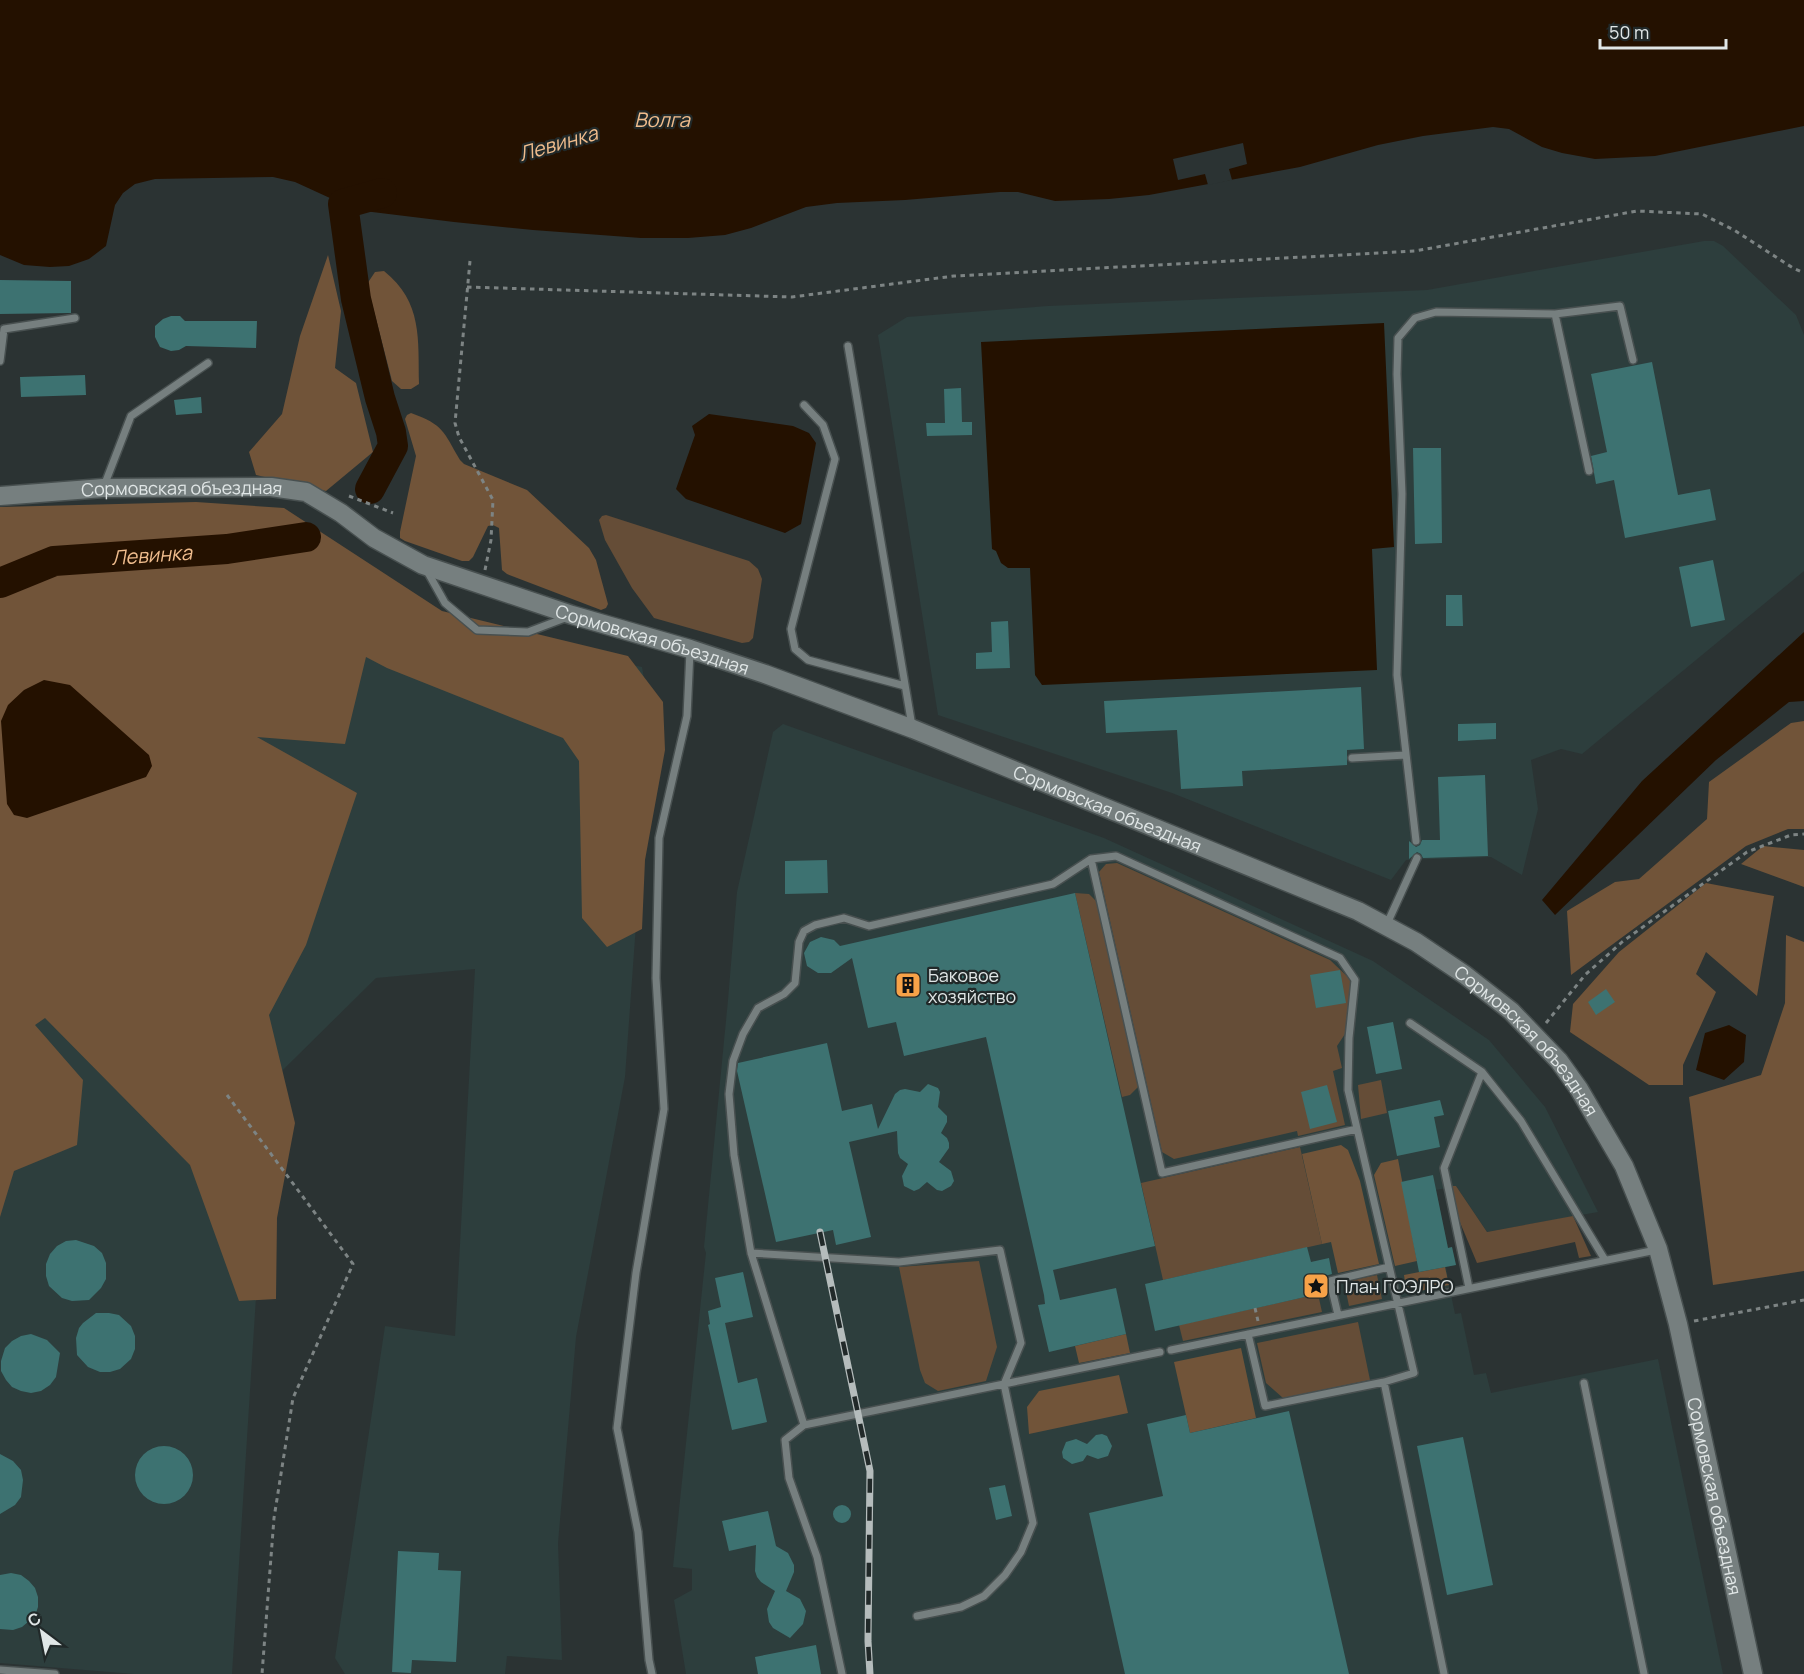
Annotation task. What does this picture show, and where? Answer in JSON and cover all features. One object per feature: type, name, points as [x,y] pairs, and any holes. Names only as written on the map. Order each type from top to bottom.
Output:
[{"type":"street","name":"Сормовская объездная","points":[[0,496],[103,488],[271,487],[306,492],[341,513],[374,538],[423,565],[572,615],[690,649],[765,674],[913,729],[1358,911],[1416,942],[1465,975],[1511,1011],[1536,1036],[1559,1061],[1579,1089],[1624,1166],[1658,1249],[1678,1324],[1753,1674]]},
{"type":"lane","points":[[1416,841],[1397,675],[1402,494],[1397,374],[1398,338],[1415,318],[1436,312],[1555,314],[1620,306],[1633,360]]},
{"type":"lane","points":[[1555,314],[1589,471]]},
{"type":"lane","points":[[0,361],[4,329],[75,318]]},
{"type":"lane","points":[[848,346],[913,729]]},
{"type":"lane","points":[[103,488],[131,416],[208,363]]},
{"type":"lane","points":[[804,405],[823,425],[835,459],[791,629],[795,649],[808,660],[905,686]]},
{"type":"lane","points":[[423,565],[445,603],[477,630],[528,632],[572,615]]},
{"type":"lane","points":[[652,1674],[638,1532],[617,1428],[636,1273],[663,1109],[657,978],[659,838],[687,716],[690,649]]},
{"type":"lane","points":[[1352,758],[1406,755]]},
{"type":"lane","points":[[804,1425],[751,1253],[734,1155],[729,1094],[733,1061],[742,1034],[758,1008],[784,994],[795,983],[799,942],[804,931],[814,925],[844,918],[869,926],[1053,884],[1091,859],[1116,856],[1340,958],[1355,980],[1349,1038],[1348,1090],[1414,1373],[1384,1382],[1265,1406],[1248,1334]]},
{"type":"lane","points":[[1386,926],[1416,858]]},
{"type":"lane","points":[[1091,859],[1162,1173],[1357,1129]]},
{"type":"lane","points":[[1410,1023],[1482,1072],[1521,1121],[1605,1260]]},
{"type":"lane","points":[[1469,1288],[1444,1168],[1482,1072]]},
{"type":"lane","points":[[1171,1350],[1658,1249]]},
{"type":"lane","points":[[751,1253],[899,1262],[1000,1250],[1021,1344],[1004,1384],[1033,1523],[1021,1552],[1005,1575],[984,1596],[961,1607],[917,1616]]},
{"type":"lane","points":[[1338,1315],[1330,1281],[1389,1267]]},
{"type":"lane","points":[[842,1674],[817,1557],[789,1478],[785,1440],[804,1425],[1160,1352]]},
{"type":"lane","points":[[1384,1382],[1444,1674]]},
{"type":"lane","points":[[1584,1383],[1644,1674]]},
{"type":"lane","points":[[0,1670],[55,1674]]},
{"type":"path","points":[[467,287],[792,297],[954,276],[1415,251],[1637,211],[1702,214],[1734,230],[1804,273]]},
{"type":"path","points":[[470,261],[455,423],[459,437],[493,500],[491,540],[482,584]]},
{"type":"path","points":[[349,496],[393,513]]},
{"type":"path","points":[[1536,1036],[1585,975],[1622,942],[1747,852],[1791,836],[1804,834]]},
{"type":"path","points":[[227,1095],[354,1264],[293,1398],[274,1518],[262,1674]]},
{"type":"path","points":[[1678,1324],[1804,1300]]},
{"type":"shaded area","points":[[1714,241],[1723,246],[1796,315],[1804,335],[1804,571],[1582,754],[1561,749],[1531,760],[1538,809],[1522,875],[1491,857],[1406,860],[1391,880],[1172,793],[938,715],[878,335],[907,317],[1048,306],[1427,290]]},
{"type":"shaded area","points":[[328,255],[341,311],[335,368],[356,383],[373,452],[326,491],[256,475],[249,452],[282,414],[300,336]]},
{"type":"shaded area","points":[[384,271],[397,283],[406,296],[416,323],[419,384],[411,389],[401,389],[392,381],[367,284],[375,272]]},
{"type":"shaded area","points":[[411,413],[437,425],[464,464],[527,490],[589,548],[596,560],[608,604],[606,608],[601,610],[507,574],[502,570],[499,528],[493,525],[488,526],[469,561],[462,561],[400,538],[416,456],[405,419]]},
{"type":"shaded area","points":[[196,502],[284,508],[442,611],[628,656],[663,702],[665,750],[645,860],[642,929],[607,947],[582,918],[579,761],[563,738],[387,668],[366,657],[345,744],[257,737],[357,793],[306,945],[269,1015],[295,1123],[277,1218],[276,1299],[239,1301],[190,1165],[45,1018],[35,1025],[83,1080],[77,1145],[14,1171],[0,1217],[0,507]]},
{"type":"shaded area","points":[[606,515],[749,561],[758,569],[762,579],[753,638],[749,642],[742,643],[654,618],[632,588],[605,540],[599,520]]},
{"type":"shaded area","points":[[0,605],[454,628],[642,667],[651,717],[625,1077],[576,1337],[558,1543],[562,1660],[507,1656],[505,1674],[345,1674],[335,1658],[385,1326],[455,1336],[475,969],[376,978],[202,1150],[256,1297],[232,1674],[134,1674],[0,1663]]},
{"type":"shaded area","points":[[1804,721],[1804,829],[1788,829],[1746,846],[1571,975],[1567,911],[1615,882],[1639,879],[1707,819],[1709,782],[1791,723]]},
{"type":"shaded area","points":[[783,724],[1104,838],[1373,961],[1489,1040],[1545,1107],[1598,1212],[1487,1232],[1456,1186],[1436,1190],[1448,1248],[1452,1247],[1456,1265],[1446,1267],[1449,1285],[1455,1314],[1461,1313],[1474,1375],[1486,1373],[1491,1393],[1658,1359],[1723,1674],[686,1674],[674,1600],[692,1590],[692,1569],[673,1567],[706,1253],[704,1247],[737,892],[773,732]]},
{"type":"shaded area","points":[[1763,846],[1804,850],[1804,887],[1741,864]]},
{"type":"shaded area","points":[[1117,863],[1330,960],[1351,980],[1345,1034],[1337,1046],[1342,1068],[1333,1071],[1345,1125],[1298,1136],[1297,1131],[1174,1159],[1162,1152],[1099,872],[1106,864]]},
{"type":"shaded area","points":[[1706,883],[1774,896],[1757,996],[1706,952],[1696,974],[1716,992],[1683,1065],[1683,1085],[1649,1085],[1570,1032],[1573,1004],[1619,952]]},
{"type":"shaded area","points":[[1075,893],[1089,894],[1097,902],[1138,1087],[1130,1095],[1122,1097]]},
{"type":"shaded area","points":[[1786,935],[1804,942],[1804,1271],[1713,1285],[1689,1097],[1761,1075],[1785,1003]]},
{"type":"shaded area","points":[[1381,1080],[1387,1113],[1361,1119],[1358,1085]]},
{"type":"shaded area","points":[[1341,1145],[1348,1150],[1360,1181],[1379,1264],[1338,1273],[1331,1242],[1322,1244],[1302,1154]]},
{"type":"shaded area","points":[[1300,1147],[1322,1244],[1163,1280],[1141,1183]]},
{"type":"shaded area","points":[[1398,1159],[1417,1261],[1395,1266],[1374,1175],[1381,1163]]},
{"type":"shaded area","points":[[1452,1186],[1456,1186],[1487,1232],[1573,1216],[1591,1256],[1579,1258],[1575,1242],[1477,1263],[1459,1220]]},
{"type":"shaded area","points":[[979,1261],[997,1347],[986,1381],[938,1391],[925,1383],[920,1370],[899,1267]]},
{"type":"shaded area","points":[[1445,1267],[1449,1285],[1415,1292],[1406,1289],[1404,1275]]},
{"type":"shaded area","points":[[1377,1275],[1382,1299],[1349,1306],[1344,1282]]},
{"type":"shaded area","points":[[1318,1294],[1322,1312],[1183,1341],[1179,1325]]},
{"type":"shaded area","points":[[1358,1322],[1370,1380],[1283,1398],[1266,1383],[1257,1343]]},
{"type":"shaded area","points":[[1126,1334],[1130,1353],[1079,1363],[1075,1346]]},
{"type":"shaded area","points":[[1241,1348],[1256,1418],[1190,1433],[1174,1362]]},
{"type":"shaded area","points":[[1119,1375],[1128,1413],[1029,1434],[1027,1407],[1039,1391]]},
{"type":"water","name":"Волга","points":[[0,0],[1804,0],[1804,126],[1655,156],[1595,159],[1542,147],[1509,129],[1493,127],[1423,136],[1378,145],[1300,167],[1149,195],[1055,201],[1018,192],[1000,192],[837,203],[806,207],[751,228],[725,235],[688,238],[641,238],[533,230],[364,211],[295,182],[273,177],[155,179],[135,184],[123,193],[115,205],[106,246],[89,259],[69,266],[50,267],[24,265],[0,255]]},
{"type":"water","points":[[1384,323],[1394,547],[1372,549],[1377,670],[1042,685],[1035,675],[1030,568],[1008,568],[1001,563],[996,551],[992,549],[981,342]]},
{"type":"water","points":[[709,414],[793,426],[809,433],[816,443],[801,524],[785,533],[686,499],[676,489],[695,435],[692,426]]},
{"type":"water","points":[[1804,632],[1804,701],[1789,702],[1716,760],[1555,915],[1542,900],[1642,781]]},
{"type":"water","points":[[44,680],[70,685],[149,755],[152,766],[146,777],[27,818],[14,815],[7,804],[1,721],[8,705],[24,690]]},
{"type":"water","points":[[1729,1025],[1746,1035],[1744,1062],[1724,1080],[1696,1070],[1705,1033]]},
{"type":"pier","points":[[1243,143],[1247,164],[1229,169],[1232,180],[1208,185],[1205,174],[1178,180],[1173,159]]},
{"type":"building","points":[[0,280],[71,281],[71,313],[0,314]]},
{"type":"building","points":[[171,316],[180,316],[185,321],[257,321],[256,348],[186,346],[171,351],[160,347],[155,337],[155,326]]},
{"type":"building","points":[[1652,362],[1678,495],[1710,489],[1716,520],[1625,538],[1614,480],[1596,484],[1591,456],[1607,452],[1591,374]]},
{"type":"building","points":[[85,375],[86,395],[21,397],[20,377]]},
{"type":"building","points":[[961,388],[962,422],[972,422],[972,435],[927,436],[926,423],[945,423],[944,389]]},
{"type":"building","points":[[201,397],[202,413],[176,415],[174,400]]},
{"type":"building","points":[[1413,448],[1441,448],[1442,543],[1415,544]]},
{"type":"building","points":[[1713,560],[1725,620],[1691,627],[1679,567]]},
{"type":"building","points":[[1446,595],[1462,595],[1463,626],[1446,626]]},
{"type":"building","points":[[1008,621],[1010,668],[976,669],[976,653],[992,652],[991,622]]},
{"type":"building","points":[[1361,687],[1364,749],[1347,750],[1347,765],[1242,771],[1243,786],[1181,789],[1177,730],[1106,733],[1104,701]]},
{"type":"building","points":[[1496,723],[1496,739],[1458,741],[1458,724]]},
{"type":"building","points":[[1485,775],[1488,856],[1423,858],[1417,852],[1409,859],[1409,841],[1416,847],[1422,840],[1440,840],[1438,777]]},
{"type":"building","points":[[827,860],[828,893],[785,894],[785,861]]},
{"type":"building","points":[[1075,893],[1155,1246],[1053,1270],[1060,1300],[1116,1288],[1126,1334],[1049,1352],[1038,1305],[1045,1304],[1044,1295],[986,1037],[904,1056],[896,1022],[868,1028],[852,958],[831,973],[818,973],[807,966],[804,953],[810,942],[821,937],[834,940],[840,946]]},
{"type":"building","points":[[1340,970],[1346,1003],[1316,1008],[1310,975]]},
{"type":"building","points":[[1606,989],[1615,1002],[1596,1015],[1588,1002]]},
{"type":"building","points":[[1393,1022],[1402,1069],[1376,1074],[1367,1027]]},
{"type":"building","points":[[827,1043],[842,1111],[872,1104],[878,1129],[895,1094],[900,1090],[920,1092],[928,1084],[938,1088],[940,1092],[938,1107],[947,1116],[947,1122],[941,1133],[949,1143],[949,1148],[939,1162],[951,1171],[954,1181],[951,1186],[942,1191],[927,1182],[914,1191],[904,1186],[902,1176],[908,1164],[900,1158],[898,1153],[897,1131],[849,1142],[871,1237],[836,1245],[833,1230],[776,1242],[737,1071],[738,1063]]},
{"type":"building","points":[[1327,1085],[1337,1122],[1310,1129],[1301,1092]]},
{"type":"building","points":[[1440,1100],[1444,1115],[1434,1117],[1440,1147],[1397,1156],[1388,1111]]},
{"type":"building","points":[[1433,1175],[1448,1248],[1452,1247],[1456,1265],[1419,1272],[1401,1182]]},
{"type":"building","points":[[76,1240],[94,1246],[102,1253],[106,1263],[106,1279],[89,1300],[72,1301],[62,1298],[49,1286],[46,1276],[46,1264],[50,1254],[66,1241]]},
{"type":"building","points":[[1307,1247],[1311,1262],[1329,1258],[1332,1274],[1314,1279],[1318,1294],[1155,1331],[1145,1284]]},
{"type":"building","points":[[743,1272],[753,1317],[725,1323],[738,1383],[757,1378],[767,1422],[732,1430],[708,1325],[710,1324],[708,1311],[721,1307],[715,1278]]},
{"type":"building","points":[[96,1313],[119,1315],[131,1326],[135,1336],[135,1349],[131,1359],[120,1369],[100,1372],[88,1367],[77,1355],[76,1338],[79,1328]]},
{"type":"building","points":[[31,1334],[47,1340],[60,1353],[56,1377],[41,1391],[31,1393],[12,1387],[1,1371],[1,1361],[5,1348],[12,1341]]},
{"type":"building","points":[[1289,1411],[1349,1674],[1125,1674],[1089,1513],[1163,1496],[1147,1424],[1186,1415],[1190,1433]]},
{"type":"building","points":[[1096,1435],[1107,1436],[1112,1446],[1108,1456],[1098,1459],[1087,1455],[1083,1461],[1072,1464],[1063,1458],[1062,1452],[1066,1442],[1076,1439],[1087,1444]]},
{"type":"building","points":[[1463,1437],[1493,1585],[1447,1595],[1417,1446]]},
{"type":"building","points":[[164,1446],[180,1451],[188,1459],[193,1475],[188,1491],[180,1499],[164,1504],[148,1499],[140,1491],[135,1475],[140,1459],[148,1451]]},
{"type":"building","points":[[0,1454],[13,1461],[21,1470],[23,1480],[21,1497],[15,1505],[0,1514]]},
{"type":"building","points":[[1005,1485],[1012,1516],[996,1520],[989,1488]]},
{"type":"building","points":[[842,1505],[848,1508],[851,1514],[848,1520],[842,1523],[836,1520],[833,1514],[836,1508]]},
{"type":"building","points":[[768,1511],[776,1546],[788,1553],[794,1565],[794,1572],[786,1591],[800,1599],[806,1611],[803,1624],[790,1638],[773,1628],[769,1622],[767,1609],[775,1591],[757,1577],[755,1571],[756,1545],[729,1551],[722,1521]]},
{"type":"building","points":[[398,1551],[439,1553],[438,1570],[461,1571],[456,1662],[412,1660],[411,1673],[392,1672]]},
{"type":"building","points":[[11,1573],[21,1575],[35,1588],[38,1607],[35,1616],[22,1627],[13,1630],[0,1629],[0,1575]]},
{"type":"building","points":[[816,1645],[821,1674],[758,1674],[755,1657]]},
{"type":"waterway","name":"Левинка","points":[[370,489],[393,446],[356,299],[343,204],[382,193]]},
{"type":"waterway","name":"Левинка","points":[[0,583],[54,561],[227,549],[306,537]]},
{"type":"railway","points":[[820,1232],[870,1471],[868,1641],[870,1674]]},
{"type":"place","name":"Баковое хозяйство","points":[[908,985]]},
{"type":"place","name":"План ГОЭЛРО","points":[[1316,1286]]}]
